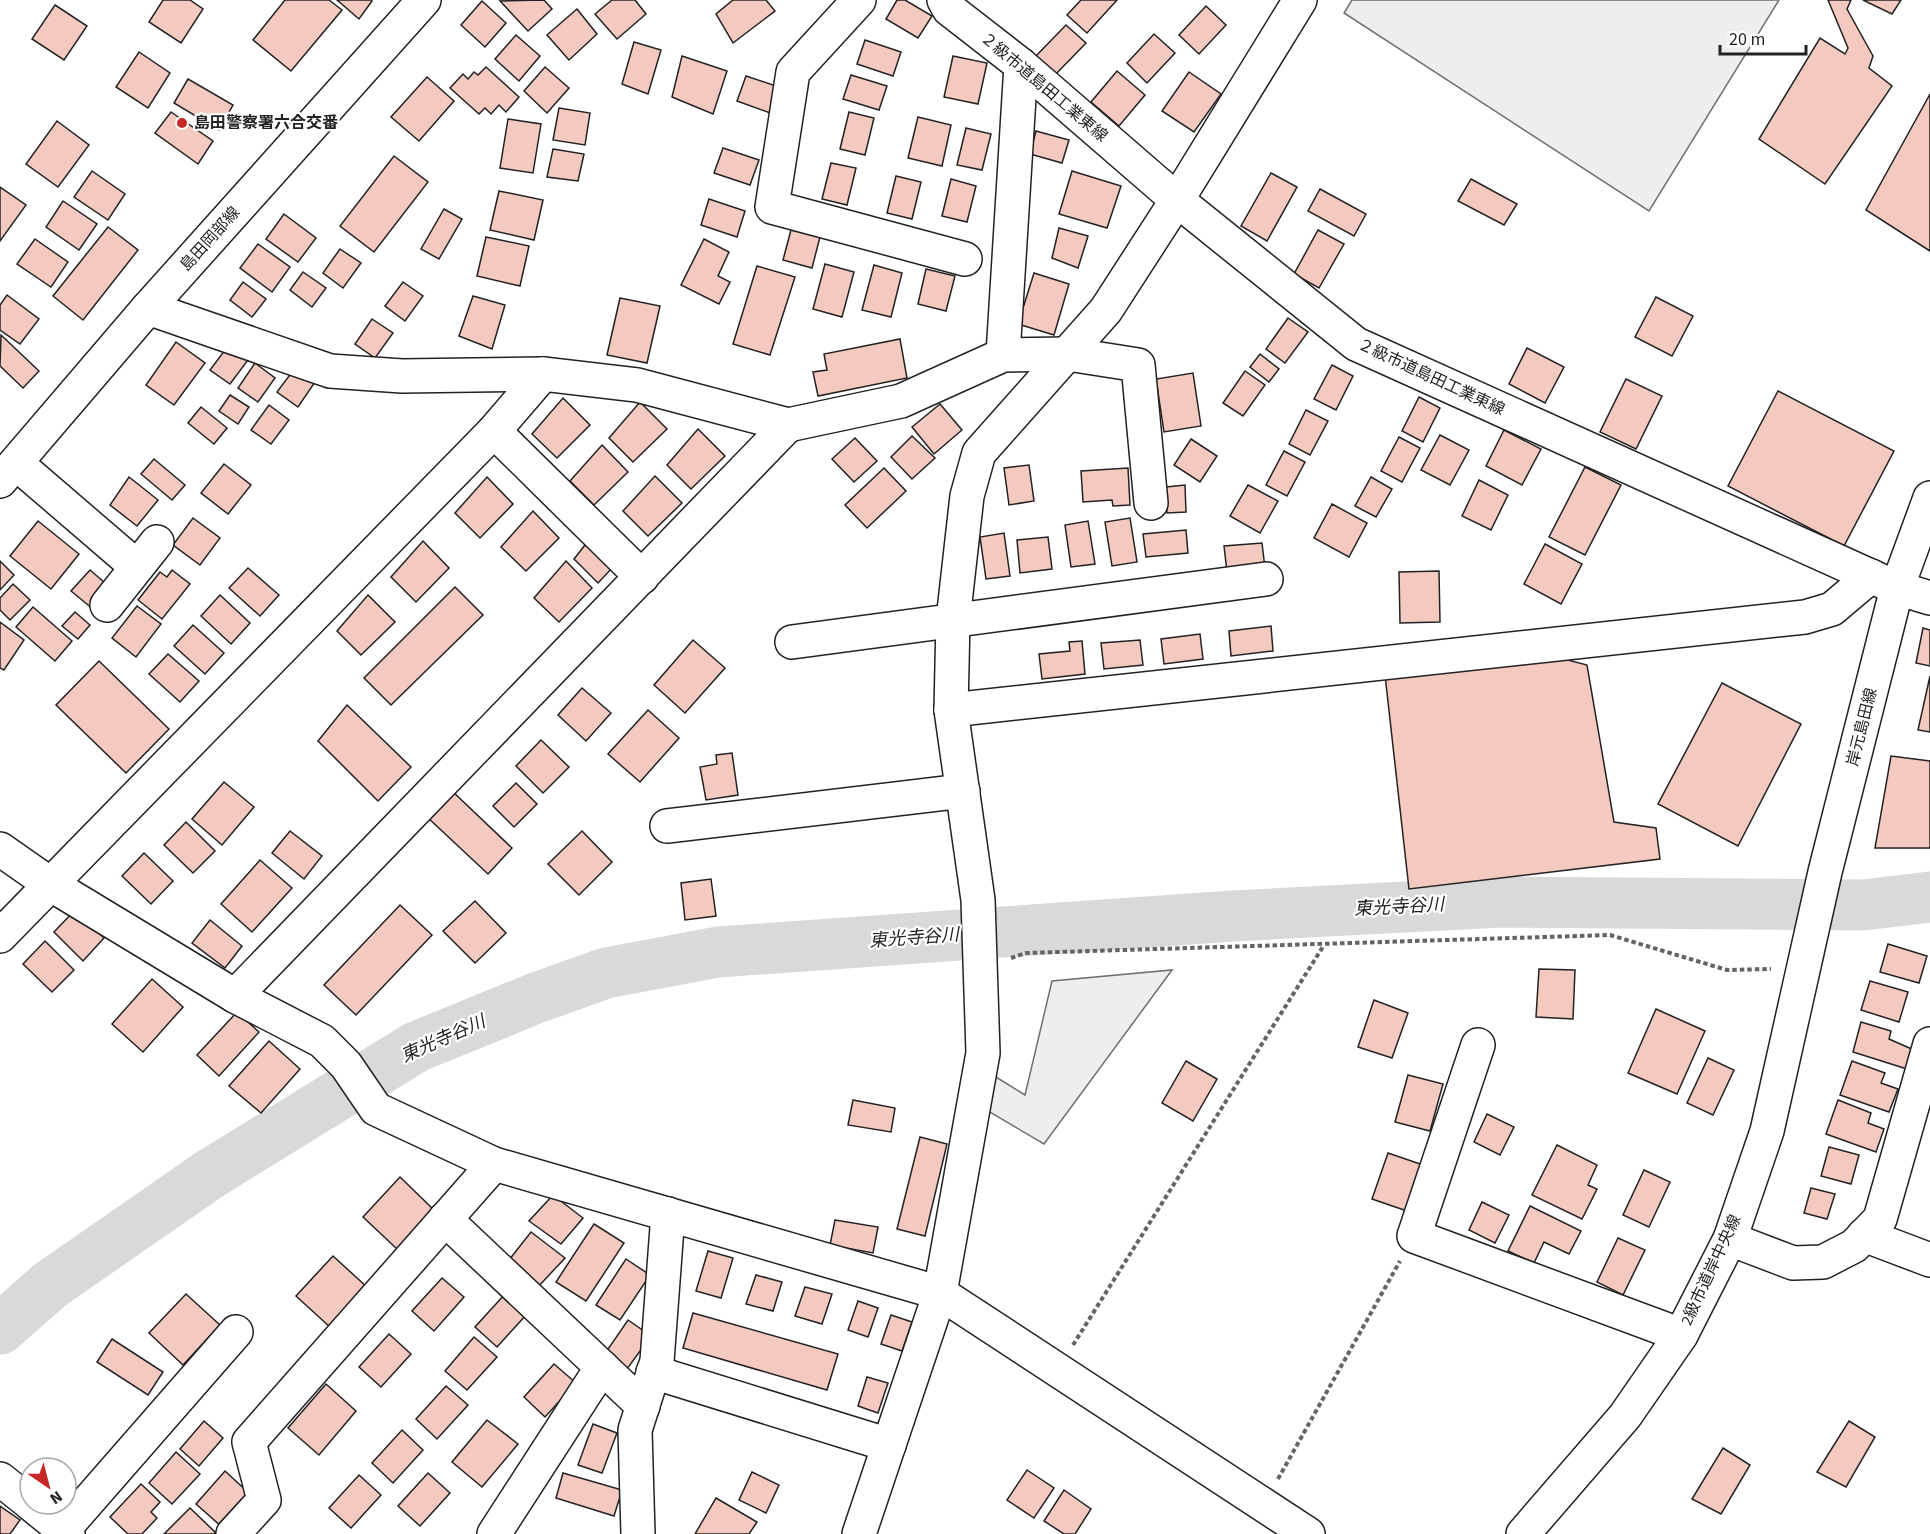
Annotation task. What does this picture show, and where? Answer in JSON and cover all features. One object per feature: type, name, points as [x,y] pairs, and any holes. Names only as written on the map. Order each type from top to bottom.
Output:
[{"type":"street","name":"島田岡部線","points":[[8,472],[148,308],[424,0]]},
{"type":"street","points":[[859,0],[793,72],[772,207],[964,259]]},
{"type":"street","points":[[859,1534],[940,1293],[983,1053],[982,966],[978,900],[951,710],[953,620],[967,495],[980,453],[1106,310],[1177,200],[1299,0]]},
{"type":"street","name":"２級市道島田工業東線","points":[[955,5],[1177,200],[1356,344],[1884,582],[1930,598]]},
{"type":"street","points":[[1003,355],[1021,65]]},
{"type":"street","points":[[148,308],[330,371],[402,376],[543,374],[637,385],[788,425],[901,401],[1003,355],[1068,354],[1138,365],[1151,503]]},
{"type":"street","points":[[0,936],[494,431],[543,374]]},
{"type":"street","points":[[236,996],[788,425]]},
{"type":"street","points":[[494,431],[642,577]]},
{"type":"street","points":[[8,472],[147,554],[107,605]]},
{"type":"street","name":"岸元島田線","points":[[1806,963],[1884,582],[1930,498]]},
{"type":"street","points":[[792,642],[1266,579]]},
{"type":"street","points":[[951,710],[1805,617],[1832,609],[1884,582]]},
{"type":"street","points":[[667,826],[963,791]]},
{"type":"street","points":[[0,849],[50,884],[236,996],[322,1041],[346,1065],[376,1109],[494,1164],[940,1293],[1308,1534]]},
{"type":"street","name":"2級市道岸中央線","points":[[1523,1534],[1625,1416],[1681,1335],[1730,1239],[1767,1131],[1806,963]]},
{"type":"street","points":[[1730,1239],[1793,1263],[1823,1262],[1854,1246],[1880,1220],[1930,1044]]},
{"type":"street","points":[[1478,1045],[1414,1236],[1681,1335]]},
{"type":"street","points":[[233,1534],[264,1500],[249,1442],[494,1164]]},
{"type":"street","points":[[638,1534],[635,1430],[657,1361],[668,1214]]},
{"type":"street","points":[[445,1219],[643,1406]]},
{"type":"street","points":[[1864,1235],[1930,1260]]},
{"type":"street","points":[[46,1516],[66,1532],[236,1332]]},
{"type":"street","points":[[494,1534],[602,1368]]},
{"type":"street","points":[[653,1371],[889,1445]]},
{"type":"street","points":[[0,1479],[18,1494]]},
{"type":"path","points":[[982,966],[1026,953],[1610,935],[1727,970],[1806,963]]},
{"type":"path","points":[[1058,1370],[1324,944]]},
{"type":"path","points":[[1263,1505],[1414,1236]]},
{"type":"shaded area","points":[[1352,0],[1779,0],[1649,211],[1344,13]]},
{"type":"shaded area","points":[[1172,970],[1044,1144],[988,1111],[996,1077],[1025,1095],[1052,981]]},
{"type":"building","points":[[163,0],[190,0],[203,9],[181,43],[149,22]]},
{"type":"building","points":[[285,0],[329,0],[342,10],[291,71],[253,40]]},
{"type":"building","points":[[337,0],[371,0],[372,1],[359,19]]},
{"type":"building","points":[[544,0],[552,9],[528,31],[500,1]]},
{"type":"building","points":[[612,0],[635,0],[646,14],[617,39],[595,14]]},
{"type":"building","points":[[733,0],[766,0],[775,11],[733,43],[716,14]]},
{"type":"building","points":[[897,0],[905,0],[932,16],[918,38],[886,19]]},
{"type":"building","points":[[1081,0],[1117,0],[1087,33],[1067,15]]},
{"type":"building","points":[[1828,0],[1851,0],[1847,9],[1873,56],[1869,68],[1892,86],[1825,184],[1759,139],[1820,38],[1845,54],[1848,48]]},
{"type":"building","points":[[1863,0],[1901,0],[1892,14]]},
{"type":"building","points":[[482,1],[506,23],[485,47],[461,25]]},
{"type":"building","points":[[55,5],[87,26],[64,60],[32,39]]},
{"type":"building","points":[[1206,6],[1226,25],[1199,54],[1179,35]]},
{"type":"building","points":[[577,9],[597,34],[569,60],[547,35]]},
{"type":"building","points":[[1066,25],[1086,43],[1055,75],[1035,57]]},
{"type":"building","points":[[1154,34],[1175,53],[1147,83],[1127,63]]},
{"type":"building","points":[[516,35],[540,56],[519,81],[495,59]]},
{"type":"building","points":[[865,40],[901,52],[893,76],[857,64]]},
{"type":"building","points":[[634,42],[661,50],[648,94],[622,84]]},
{"type":"building","points":[[139,52],[170,73],[148,108],[116,87]]},
{"type":"building","points":[[682,56],[727,71],[713,114],[672,97]]},
{"type":"building","points":[[953,56],[987,63],[978,104],[944,97]]},
{"type":"building","points":[[486,67],[519,97],[506,112],[499,105],[491,114],[485,108],[479,114],[450,88],[463,74],[468,79],[474,72],[478,75]]},
{"type":"building","points":[[545,67],[569,88],[547,113],[524,91]]},
{"type":"building","points":[[1117,71],[1145,95],[1119,126],[1091,102]]},
{"type":"building","points":[[1189,72],[1221,94],[1194,132],[1162,111]]},
{"type":"building","points":[[851,75],[887,86],[879,110],[843,99]]},
{"type":"building","points":[[746,76],[782,88],[773,114],[737,101]]},
{"type":"building","points":[[427,77],[454,101],[419,141],[391,117]]},
{"type":"building","points":[[188,79],[233,105],[219,130],[174,103]]},
{"type":"building","points":[[1930,94],[1930,251],[1866,210]]},
{"type":"building","points":[[559,108],[590,113],[585,145],[553,140]]},
{"type":"building","points":[[171,112],[213,141],[198,164],[155,133]]},
{"type":"building","points":[[849,112],[874,118],[865,155],[840,149]]},
{"type":"building","points":[[918,117],[951,125],[942,166],[908,158]]},
{"type":"building","points":[[508,119],[541,124],[533,173],[500,168]]},
{"type":"building","points":[[57,121],[89,145],[58,187],[26,164]]},
{"type":"building","points":[[966,128],[991,134],[982,170],[957,165]]},
{"type":"building","points":[[1036,131],[1069,140],[1062,163],[1030,154]]},
{"type":"building","points":[[723,148],[759,160],[750,185],[714,173]]},
{"type":"building","points":[[553,149],[584,154],[578,181],[547,177]]},
{"type":"building","points":[[394,156],[428,182],[374,252],[340,226]]},
{"type":"building","points":[[831,163],[856,168],[847,205],[822,199]]},
{"type":"building","points":[[92,171],[125,194],[108,220],[74,197]]},
{"type":"building","points":[[1072,171],[1121,186],[1107,228],[1059,214]]},
{"type":"building","points":[[1271,173],[1297,187],[1267,241],[1241,226]]},
{"type":"building","points":[[896,176],[921,182],[912,219],[887,213]]},
{"type":"building","points":[[951,179],[976,186],[967,222],[942,216]]},
{"type":"building","points":[[1471,179],[1517,204],[1504,225],[1458,201]]},
{"type":"building","points":[[0,187],[26,205],[0,241]]},
{"type":"building","points":[[1320,189],[1366,214],[1354,236],[1308,211]]},
{"type":"building","points":[[499,191],[543,200],[534,240],[490,230]]},
{"type":"building","points":[[709,199],[745,211],[737,237],[701,225]]},
{"type":"building","points":[[63,201],[97,224],[79,250],[46,227]]},
{"type":"building","points":[[444,209],[462,219],[439,259],[421,249]]},
{"type":"building","points":[[284,214],[316,238],[298,262],[266,239]]},
{"type":"building","points":[[108,227],[138,250],[83,320],[53,296]]},
{"type":"building","points":[[1059,228],[1088,236],[1078,268],[1052,258]]},
{"type":"building","points":[[791,230],[820,237],[812,268],[783,260]]},
{"type":"building","points":[[1318,230],[1344,244],[1319,288],[1294,274]]},
{"type":"building","points":[[486,237],[529,246],[520,286],[477,276]]},
{"type":"building","points":[[35,239],[68,262],[51,287],[17,264]]},
{"type":"building","points":[[704,239],[729,252],[718,276],[730,282],[719,304],[681,285]]},
{"type":"building","points":[[258,244],[290,267],[272,292],[240,268]]},
{"type":"building","points":[[340,249],[361,263],[343,288],[323,273]]},
{"type":"building","points":[[825,264],[854,272],[842,317],[813,309]]},
{"type":"building","points":[[874,265],[902,273],[891,317],[862,310]]},
{"type":"building","points":[[757,266],[795,277],[770,355],[733,344]]},
{"type":"building","points":[[926,269],[955,276],[946,311],[918,304]]},
{"type":"building","points":[[303,272],[326,288],[312,307],[290,290]]},
{"type":"building","points":[[1034,273],[1069,284],[1054,335],[1018,324]]},
{"type":"building","points":[[243,282],[266,299],[252,317],[230,300]]},
{"type":"building","points":[[403,282],[423,296],[405,321],[385,306]]},
{"type":"building","points":[[7,295],[39,319],[20,344],[0,330],[0,305]]},
{"type":"building","points":[[473,296],[505,305],[492,349],[459,336]]},
{"type":"building","points":[[1656,297],[1693,316],[1672,356],[1635,337]]},
{"type":"building","points":[[620,298],[660,306],[647,363],[607,355]]},
{"type":"building","points":[[1288,318],[1308,332],[1285,363],[1266,349]]},
{"type":"building","points":[[372,319],[393,333],[375,358],[355,344]]},
{"type":"building","points":[[1,335],[39,371],[23,388],[0,366]]},
{"type":"building","points":[[900,339],[907,378],[818,396],[813,372],[827,370],[824,354]]},
{"type":"building","points":[[176,342],[205,363],[174,405],[146,385]]},
{"type":"building","points":[[228,346],[248,360],[230,384],[210,370]]},
{"type":"building","points":[[1527,348],[1564,367],[1545,403],[1509,384]]},
{"type":"building","points":[[1260,354],[1279,369],[1269,382],[1250,367]]},
{"type":"building","points":[[255,363],[275,378],[258,402],[238,388]]},
{"type":"building","points":[[1332,365],[1353,376],[1336,410],[1314,399]]},
{"type":"building","points":[[295,368],[315,382],[298,407],[277,392]]},
{"type":"building","points":[[1245,371],[1265,385],[1243,416],[1223,403]]},
{"type":"building","points":[[1193,373],[1201,426],[1164,432],[1156,379]]},
{"type":"building","points":[[1626,379],[1662,396],[1636,449],[1600,432]]},
{"type":"building","points":[[1778,391],[1894,451],[1844,546],[1728,486]]},
{"type":"building","points":[[230,395],[249,407],[238,424],[219,411]]},
{"type":"building","points":[[1419,397],[1440,408],[1423,442],[1402,431]]},
{"type":"building","points":[[563,398],[590,425],[557,458],[532,434]]},
{"type":"building","points":[[640,402],[667,429],[633,462],[609,438]]},
{"type":"building","points":[[940,404],[962,430],[934,454],[912,427]]},
{"type":"building","points":[[269,405],[289,420],[271,444],[251,430]]},
{"type":"building","points":[[201,407],[227,428],[214,444],[188,423]]},
{"type":"building","points":[[1306,410],[1328,421],[1310,455],[1289,444]]},
{"type":"building","points":[[698,429],[725,456],[691,489],[667,465]]},
{"type":"building","points":[[1504,430],[1541,449],[1522,485],[1486,466]]},
{"type":"building","points":[[1440,435],[1469,450],[1450,485],[1421,470]]},
{"type":"building","points":[[912,436],[935,458],[912,479],[891,457]]},
{"type":"building","points":[[1399,437],[1420,448],[1402,482],[1381,471]]},
{"type":"building","points":[[855,438],[877,461],[854,482],[832,459]]},
{"type":"building","points":[[1191,439],[1217,456],[1200,482],[1174,465]]},
{"type":"building","points":[[602,445],[628,472],[594,505],[570,481]]},
{"type":"building","points":[[1284,451],[1305,462],[1287,496],[1266,485]]},
{"type":"building","points":[[154,459],[185,485],[172,500],[141,474]]},
{"type":"building","points":[[224,464],[251,485],[228,514],[201,493]]},
{"type":"building","points":[[1029,465],[1034,501],[1009,505],[1004,468]]},
{"type":"building","points":[[1585,467],[1621,485],[1585,555],[1549,537]]},
{"type":"building","points":[[884,468],[906,491],[867,528],[845,505]]},
{"type":"building","points":[[1128,468],[1130,505],[1113,506],[1112,500],[1083,502],[1081,471]]},
{"type":"building","points":[[655,476],[682,503],[648,536],[623,511]]},
{"type":"building","points":[[129,477],[158,500],[137,526],[110,505]]},
{"type":"building","points":[[487,477],[513,504],[480,538],[455,513]]},
{"type":"building","points":[[1371,477],[1392,489],[1376,517],[1355,506]]},
{"type":"building","points":[[1479,480],[1508,495],[1491,530],[1462,516]]},
{"type":"building","points":[[1185,485],[1186,512],[1167,513],[1166,487]]},
{"type":"building","points":[[1248,485],[1278,501],[1260,533],[1230,516]]},
{"type":"building","points":[[1332,504],[1367,523],[1349,557],[1314,538]]},
{"type":"building","points":[[533,511],[559,538],[526,571],[501,547]]},
{"type":"building","points":[[193,518],[220,538],[200,565],[173,545]]},
{"type":"building","points":[[1130,518],[1137,562],[1112,566],[1105,522]]},
{"type":"building","points":[[38,521],[79,554],[51,589],[10,556]]},
{"type":"building","points":[[1088,521],[1095,564],[1071,567],[1065,525]]},
{"type":"building","points":[[1186,530],[1188,553],[1146,557],[1143,534]]},
{"type":"building","points":[[1004,533],[1010,576],[986,579],[980,537]]},
{"type":"building","points":[[1048,537],[1052,569],[1020,573],[1017,540]]},
{"type":"building","points":[[589,540],[614,566],[598,583],[574,559]]},
{"type":"building","points":[[423,541],[449,568],[416,602],[391,577]]},
{"type":"building","points":[[1262,543],[1265,568],[1227,572],[1224,546]]},
{"type":"building","points":[[1545,544],[1582,564],[1561,604],[1524,584]]},
{"type":"building","points":[[0,561],[14,575],[0,590]]},
{"type":"building","points":[[566,561],[592,588],[559,622],[534,598]]},
{"type":"building","points":[[248,568],[279,595],[260,616],[229,588]]},
{"type":"building","points":[[90,570],[111,588],[93,609],[71,591]]},
{"type":"building","points":[[172,570],[190,584],[162,619],[138,600],[160,572],[167,577]]},
{"type":"building","points":[[1439,571],[1440,622],[1400,623],[1399,572]]},
{"type":"building","points":[[13,584],[30,600],[10,620],[0,610],[0,598]]},
{"type":"building","points":[[455,587],[483,615],[391,705],[364,678]]},
{"type":"building","points":[[220,595],[250,623],[231,644],[201,616]]},
{"type":"building","points":[[368,595],[395,622],[361,655],[337,631]]},
{"type":"building","points":[[137,606],[161,624],[136,657],[112,638]]},
{"type":"building","points":[[33,607],[72,641],[55,661],[16,627]]},
{"type":"building","points":[[75,612],[90,625],[78,639],[62,626]]},
{"type":"building","points":[[0,622],[24,640],[4,670],[0,668]]},
{"type":"building","points":[[193,625],[224,653],[205,674],[174,646]]},
{"type":"building","points":[[1271,626],[1273,651],[1231,656],[1229,631]]},
{"type":"building","points":[[1923,628],[1930,630],[1930,666],[1916,663]]},
{"type":"building","points":[[1200,634],[1203,659],[1164,664],[1161,639]]},
{"type":"building","points":[[693,640],[725,668],[685,713],[654,685]]},
{"type":"building","points":[[1140,640],[1143,665],[1104,669],[1101,643]]},
{"type":"building","points":[[1082,641],[1085,674],[1042,679],[1039,654],[1070,651],[1069,642]]},
{"type":"building","points":[[168,654],[199,681],[180,702],[149,674]]},
{"type":"building","points":[[1549,655],[1587,665],[1614,822],[1656,828],[1660,859],[1409,889],[1385,675]]},
{"type":"building","points":[[99,661],[169,729],[126,773],[56,705]]},
{"type":"building","points":[[1930,676],[1930,732],[1918,730]]},
{"type":"building","points":[[1722,683],[1801,724],[1738,846],[1658,804]]},
{"type":"building","points":[[582,688],[611,713],[586,741],[558,715]]},
{"type":"building","points":[[347,705],[411,767],[378,801],[318,741]]},
{"type":"building","points":[[648,710],[679,738],[640,782],[608,754]]},
{"type":"building","points":[[541,740],[569,767],[543,793],[516,766]]},
{"type":"building","points":[[732,753],[738,795],[706,800],[700,767],[717,764],[716,755]]},
{"type":"building","points":[[1891,756],[1930,761],[1930,848],[1875,848]]},
{"type":"building","points":[[224,782],[254,807],[222,845],[192,819]]},
{"type":"building","points":[[516,783],[537,804],[514,827],[493,806]]},
{"type":"building","points":[[451,790],[512,848],[488,874],[426,816]]},
{"type":"building","points":[[186,822],[215,851],[193,873],[164,845]]},
{"type":"building","points":[[290,831],[322,856],[304,879],[272,853]]},
{"type":"building","points":[[582,831],[612,862],[579,895],[548,864]]},
{"type":"building","points":[[144,853],[173,881],[151,904],[122,876]]},
{"type":"building","points":[[260,860],[292,888],[252,932],[221,904]]},
{"type":"building","points":[[711,879],[716,916],[685,920],[681,883]]},
{"type":"building","points":[[475,901],[506,933],[475,963],[443,931]]},
{"type":"building","points":[[400,905],[432,935],[356,1015],[324,985]]},
{"type":"building","points":[[75,910],[104,938],[83,961],[54,932]]},
{"type":"building","points":[[210,920],[242,946],[225,968],[192,943]]},
{"type":"building","points":[[45,941],[74,970],[52,992],[23,964]]},
{"type":"building","points":[[1888,944],[1927,956],[1919,983],[1880,972]]},
{"type":"building","points":[[1539,969],[1575,970],[1573,1019],[1536,1017]]},
{"type":"building","points":[[152,979],[183,1007],[143,1052],[112,1024]]},
{"type":"building","points":[[1870,981],[1908,992],[1899,1022],[1861,1010]]},
{"type":"building","points":[[1374,1000],[1408,1013],[1392,1058],[1358,1047]]},
{"type":"building","points":[[1656,1009],[1705,1031],[1677,1094],[1628,1073]]},
{"type":"building","points":[[237,1012],[259,1032],[219,1076],[197,1055]]},
{"type":"building","points":[[1861,1022],[1891,1031],[1889,1039],[1914,1050],[1907,1069],[1853,1052]]},
{"type":"building","points":[[269,1041],[300,1069],[261,1113],[229,1086]]},
{"type":"building","points":[[1708,1058],[1734,1070],[1713,1115],[1687,1103]]},
{"type":"building","points":[[1186,1061],[1217,1079],[1193,1121],[1162,1103]]},
{"type":"building","points":[[1852,1061],[1885,1073],[1881,1083],[1898,1089],[1889,1112],[1840,1095]]},
{"type":"building","points":[[1408,1075],[1443,1084],[1430,1131],[1395,1122]]},
{"type":"building","points":[[853,1100],[895,1108],[891,1132],[848,1125]]},
{"type":"building","points":[[1838,1100],[1871,1113],[1868,1123],[1884,1129],[1876,1152],[1826,1134]]},
{"type":"building","points":[[1487,1114],[1514,1127],[1500,1155],[1474,1142]]},
{"type":"building","points":[[920,1137],[947,1144],[925,1236],[897,1229]]},
{"type":"building","points":[[1557,1145],[1597,1165],[1588,1185],[1597,1189],[1582,1219],[1532,1195]]},
{"type":"building","points":[[1829,1147],[1859,1155],[1851,1184],[1821,1176]]},
{"type":"building","points":[[1388,1153],[1423,1165],[1407,1211],[1372,1199]]},
{"type":"building","points":[[1644,1170],[1670,1182],[1649,1227],[1623,1215]]},
{"type":"building","points":[[400,1177],[434,1210],[397,1249],[363,1217]]},
{"type":"building","points":[[1811,1188],[1835,1194],[1827,1219],[1804,1213]]},
{"type":"building","points":[[553,1195],[583,1218],[561,1244],[529,1221]]},
{"type":"building","points":[[1482,1202],[1509,1215],[1495,1243],[1469,1230]]},
{"type":"building","points":[[1530,1206],[1581,1231],[1569,1254],[1544,1242],[1534,1263],[1508,1251]]},
{"type":"building","points":[[835,1220],[878,1227],[873,1253],[830,1245]]},
{"type":"building","points":[[594,1224],[624,1243],[586,1301],[556,1282]]},
{"type":"building","points":[[531,1232],[565,1258],[537,1288],[505,1265]]},
{"type":"building","points":[[1618,1238],[1645,1250],[1623,1295],[1597,1282]]},
{"type":"building","points":[[708,1251],[733,1258],[721,1298],[696,1291]]},
{"type":"building","points":[[333,1256],[368,1288],[331,1328],[296,1296]]},
{"type":"building","points":[[626,1259],[650,1275],[620,1320],[596,1305]]},
{"type":"building","points":[[756,1275],[782,1282],[773,1311],[746,1304]]},
{"type":"building","points":[[442,1278],[464,1297],[434,1331],[412,1311]]},
{"type":"building","points":[[805,1287],[832,1294],[822,1324],[795,1316]]},
{"type":"building","points":[[186,1294],[220,1325],[183,1365],[149,1333]]},
{"type":"building","points":[[505,1294],[527,1314],[497,1347],[475,1327]]},
{"type":"building","points":[[858,1301],[878,1308],[868,1337],[848,1330]]},
{"type":"building","points":[[693,1313],[838,1354],[827,1390],[683,1348]]},
{"type":"building","points":[[891,1315],[912,1322],[902,1351],[881,1344]]},
{"type":"building","points":[[628,1320],[651,1336],[627,1369],[606,1352]]},
{"type":"building","points":[[389,1334],[411,1354],[381,1387],[359,1367]]},
{"type":"building","points":[[474,1337],[497,1357],[467,1390],[445,1371]]},
{"type":"building","points":[[112,1339],[163,1372],[148,1395],[97,1362]]},
{"type":"building","points":[[554,1364],[576,1383],[545,1417],[524,1397]]},
{"type":"building","points":[[867,1377],[888,1383],[878,1413],[858,1406]]},
{"type":"building","points":[[326,1384],[356,1411],[319,1455],[288,1428]]},
{"type":"building","points":[[446,1386],[468,1405],[437,1439],[416,1419]]},
{"type":"building","points":[[487,1420],[518,1444],[482,1487],[452,1462]]},
{"type":"building","points":[[204,1421],[223,1438],[199,1466],[180,1449]]},
{"type":"building","points":[[1849,1421],[1875,1437],[1846,1487],[1817,1472]]},
{"type":"building","points":[[593,1424],[617,1433],[602,1473],[578,1465]]},
{"type":"building","points":[[402,1430],[423,1450],[393,1483],[372,1463]]},
{"type":"building","points":[[1723,1448],[1750,1465],[1721,1514],[1692,1499]]},
{"type":"building","points":[[176,1452],[200,1474],[172,1504],[149,1483]]},
{"type":"building","points":[[1027,1470],[1054,1488],[1034,1518],[1007,1500]]},
{"type":"building","points":[[225,1471],[251,1495],[222,1527],[196,1504]]},
{"type":"building","points":[[752,1472],[779,1485],[766,1513],[739,1500]]},
{"type":"building","points":[[428,1473],[450,1493],[420,1526],[398,1506]]},
{"type":"building","points":[[563,1473],[622,1490],[614,1516],[556,1498]]},
{"type":"building","points":[[359,1475],[381,1495],[351,1528],[329,1508]]},
{"type":"building","points":[[141,1484],[160,1502],[151,1512],[157,1518],[142,1534],[128,1534],[110,1517]]},
{"type":"building","points":[[1064,1490],[1091,1509],[1075,1534],[1064,1534],[1044,1521]]},
{"type":"building","points":[[716,1498],[757,1522],[749,1534],[695,1534]]},
{"type":"building","points":[[0,1506],[20,1520],[10,1534],[0,1534]]},
{"type":"building","points":[[190,1508],[215,1532],[214,1534],[164,1534]]},
{"type":"waterway","name":"東光寺谷川","points":[[0,1329],[50,1285],[210,1174],[416,1047],[536,998],[606,973],[718,952],[1233,916],[1502,902],[1863,905],[1930,897]]},
{"type":"place","name":"島田警察署六合交番","points":[[182,123]]}]
